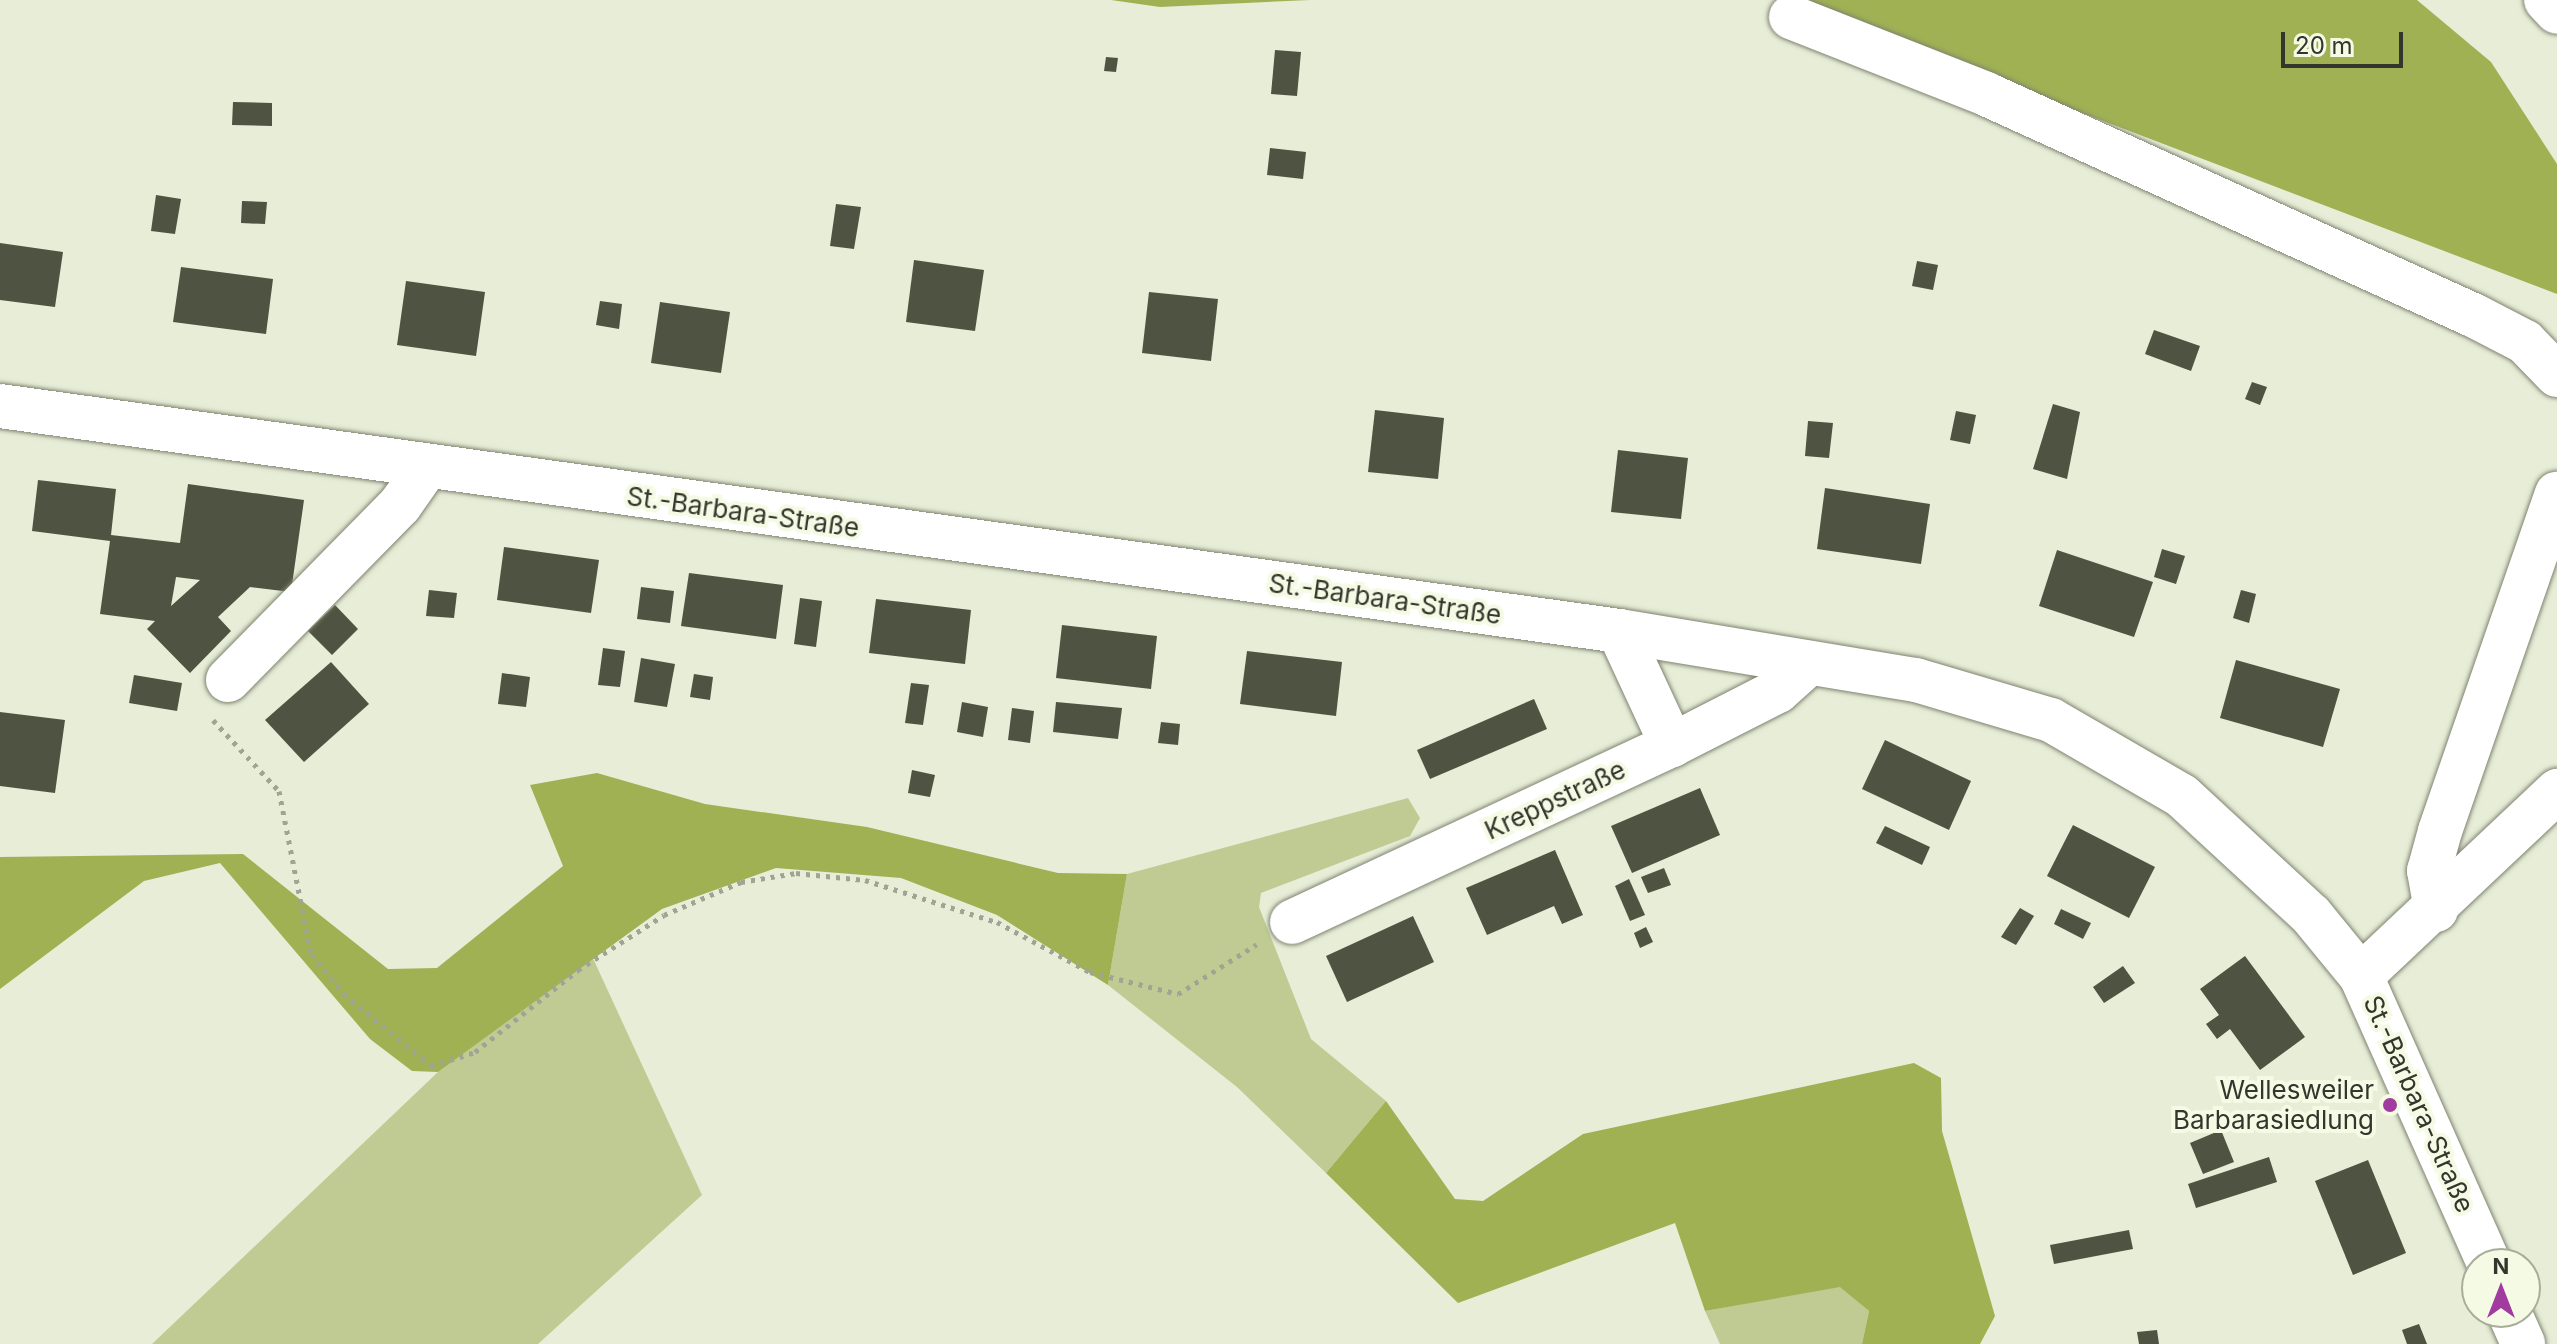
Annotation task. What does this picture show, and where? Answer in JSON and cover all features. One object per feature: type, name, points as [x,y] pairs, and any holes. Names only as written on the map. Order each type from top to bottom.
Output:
[{"type":"street","points":[[2546,0],[2557,12]]},
{"type":"street","points":[[1791,17],[1986,94],[2475,316],[2525,342],[2557,375]]},
{"type":"street","name":"St.-Barbara-Straße","points":[[0,406],[426,468],[1619,631],[1809,663],[1990,700],[2051,720],[2182,796],[2311,915],[2361,976],[2482,1248]]},
{"type":"street","points":[[228,680],[400,505],[426,468]]},
{"type":"street","points":[[2436,910],[2429,871],[2440,831],[2557,494]]},
{"type":"street","points":[[1619,631],[1672,745]]},
{"type":"street","name":"Kreppstraße","points":[[1292,922],[1672,745],[1778,691],[1809,663]]},
{"type":"street","points":[[2361,976],[2436,910],[2557,791]]},
{"type":"path","points":[[228,680],[213,723],[279,791],[311,954],[344,994],[431,1066],[475,1052],[578,970],[664,915],[741,882],[796,873],[865,880],[997,922],[1090,972],[1178,994],[1292,922]]},
{"type":"green space","points":[[1111,0],[1310,0],[1160,7]]},
{"type":"green space","points":[[1786,0],[2417,0],[2491,62],[2557,164],[2557,294]]},
{"type":"green space","points":[[597,773],[705,804],[867,827],[1058,873],[1127,874],[1108,985],[997,915],[901,878],[776,868],[662,909],[438,1072],[412,1071],[370,1039],[220,863],[144,881],[0,989],[0,857],[243,854],[388,969],[437,968],[563,866],[530,785]]},
{"type":"green space","points":[[1408,798],[1420,818],[1410,836],[1261,893],[1259,907],[1311,1039],[1386,1101],[1326,1173],[1237,1087],[1108,985],[1127,874]]},
{"type":"green space","points":[[591,954],[702,1195],[538,1344],[152,1344],[438,1072]]},
{"type":"green space","points":[[1914,1063],[1941,1078],[1942,1131],[1995,1316],[1980,1344],[1862,1344],[1869,1311],[1840,1287],[1705,1311],[1675,1223],[1458,1303],[1326,1173],[1386,1101],[1455,1199],[1483,1201],[1583,1134]]},
{"type":"green space","points":[[1840,1286],[1869,1311],[1862,1344],[1720,1344],[1705,1311]]},
{"type":"building","points":[[1275,50],[1301,52],[1297,96],[1271,94]]},
{"type":"building","points":[[1106,57],[1118,58],[1116,72],[1104,71]]},
{"type":"building","points":[[233,102],[272,103],[272,126],[232,125]]},
{"type":"building","points":[[1270,148],[1306,152],[1303,179],[1267,175]]},
{"type":"building","points":[[156,195],[181,199],[175,234],[151,231]]},
{"type":"building","points":[[242,201],[267,202],[265,224],[241,223]]},
{"type":"building","points":[[836,204],[861,207],[854,249],[830,246]]},
{"type":"building","points":[[0,243],[63,252],[55,307],[0,300]]},
{"type":"building","points":[[914,260],[984,270],[975,331],[906,322]]},
{"type":"building","points":[[1917,261],[1938,265],[1933,290],[1912,286]]},
{"type":"building","points":[[181,267],[273,279],[266,334],[173,322]]},
{"type":"building","points":[[406,281],[485,292],[476,356],[397,345]]},
{"type":"building","points":[[1149,292],[1218,299],[1211,361],[1142,353]]},
{"type":"building","points":[[600,301],[622,304],[619,329],[596,325]]},
{"type":"building","points":[[660,302],[730,312],[721,373],[651,363]]},
{"type":"building","points":[[2154,330],[2200,346],[2191,371],[2145,354]]},
{"type":"building","points":[[2252,382],[2267,387],[2260,405],[2245,399]]},
{"type":"building","points":[[2053,404],[2080,412],[2067,479],[2033,469]]},
{"type":"building","points":[[1375,410],[1444,418],[1438,479],[1368,472]]},
{"type":"building","points":[[1956,411],[1976,415],[1970,444],[1950,440]]},
{"type":"building","points":[[1808,421],[1833,423],[1829,458],[1805,456]]},
{"type":"building","points":[[1618,450],[1688,458],[1681,519],[1611,512]]},
{"type":"building","points":[[38,480],[116,489],[111,535],[180,543],[188,484],[304,500],[291,592],[250,587],[218,617],[231,631],[190,673],[147,629],[155,621],[100,614],[110,541],[32,531]],"holes":[[[176,577],[200,580],[171,606]]]},
{"type":"building","points":[[1825,488],[1930,504],[1921,564],[1817,549]]},
{"type":"building","points":[[504,547],[599,560],[591,613],[497,600]]},
{"type":"building","points":[[2162,549],[2185,556],[2176,584],[2154,577]]},
{"type":"building","points":[[2057,550],[2153,582],[2134,637],[2039,606]]},
{"type":"building","points":[[689,573],[783,585],[776,639],[681,626]]},
{"type":"building","points":[[641,587],[674,591],[670,623],[637,619]]},
{"type":"building","points":[[429,590],[457,593],[454,618],[426,616]]},
{"type":"building","points":[[2241,590],[2256,594],[2249,623],[2233,618]]},
{"type":"building","points":[[800,598],[822,601],[816,647],[794,644]]},
{"type":"building","points":[[876,599],[971,610],[965,664],[869,653]]},
{"type":"building","points":[[335,605],[358,629],[332,655],[308,631]]},
{"type":"building","points":[[1062,625],[1157,636],[1151,689],[1056,678]]},
{"type":"building","points":[[603,648],[625,651],[620,687],[598,685]]},
{"type":"building","points":[[1247,651],[1342,662],[1336,716],[1240,704]]},
{"type":"building","points":[[641,658],[675,664],[667,707],[634,702]]},
{"type":"building","points":[[2236,660],[2340,689],[2323,747],[2220,718]]},
{"type":"building","points":[[331,662],[369,704],[304,762],[265,720]]},
{"type":"building","points":[[502,673],[530,677],[526,707],[498,704]]},
{"type":"building","points":[[694,674],[713,677],[710,700],[690,697]]},
{"type":"building","points":[[134,675],[182,683],[177,711],[129,703]]},
{"type":"building","points":[[911,683],[929,685],[923,725],[905,723]]},
{"type":"building","points":[[1534,699],[1547,729],[1430,779],[1417,750]]},
{"type":"building","points":[[962,702],[988,707],[983,737],[957,732]]},
{"type":"building","points":[[1056,702],[1122,708],[1118,739],[1053,732]]},
{"type":"building","points":[[1012,708],[1034,711],[1030,743],[1008,740]]},
{"type":"building","points":[[0,712],[65,720],[55,793],[0,786]]},
{"type":"building","points":[[1161,722],[1180,724],[1178,745],[1158,743]]},
{"type":"building","points":[[1885,740],[1971,781],[1949,830],[1862,789]]},
{"type":"building","points":[[912,770],[935,775],[930,797],[908,793]]},
{"type":"building","points":[[1700,788],[1720,835],[1632,873],[1611,826]]},
{"type":"building","points":[[2073,825],[2155,867],[2129,918],[2047,876]]},
{"type":"building","points":[[1885,826],[1930,847],[1922,865],[1876,843]]},
{"type":"building","points":[[1555,850],[1583,915],[1562,924],[1554,906],[1487,935],[1466,888]]},
{"type":"building","points":[[1664,868],[1671,885],[1648,893],[1641,877]]},
{"type":"building","points":[[1629,879],[1645,915],[1630,921],[1615,886]]},
{"type":"building","points":[[2020,908],[2034,916],[2016,945],[2001,937]]},
{"type":"building","points":[[2061,909],[2091,923],[2083,939],[2054,924]]},
{"type":"building","points":[[1413,916],[1434,962],[1347,1002],[1326,956]]},
{"type":"building","points":[[1646,927],[1653,942],[1640,948],[1634,933]]},
{"type":"building","points":[[2245,956],[2305,1037],[2260,1070],[2230,1029],[2217,1039],[2206,1024],[2219,1015],[2200,989]]},
{"type":"building","points":[[2123,966],[2135,983],[2104,1003],[2093,987]]},
{"type":"building","points":[[2221,1130],[2234,1162],[2203,1174],[2190,1143]]},
{"type":"building","points":[[2269,1157],[2277,1182],[2196,1208],[2188,1184]]},
{"type":"building","points":[[2368,1160],[2406,1253],[2353,1275],[2315,1181]]},
{"type":"building","points":[[2129,1230],[2133,1249],[2054,1264],[2050,1245]]},
{"type":"building","points":[[2419,1324],[2427,1344],[2407,1344],[2402,1330]]},
{"type":"building","points":[[2157,1330],[2159,1344],[2139,1344],[2137,1332]]},
{"type":"place","name":"Wellesweiler Barbarasiedlung","points":[[2390,1105]]}]
